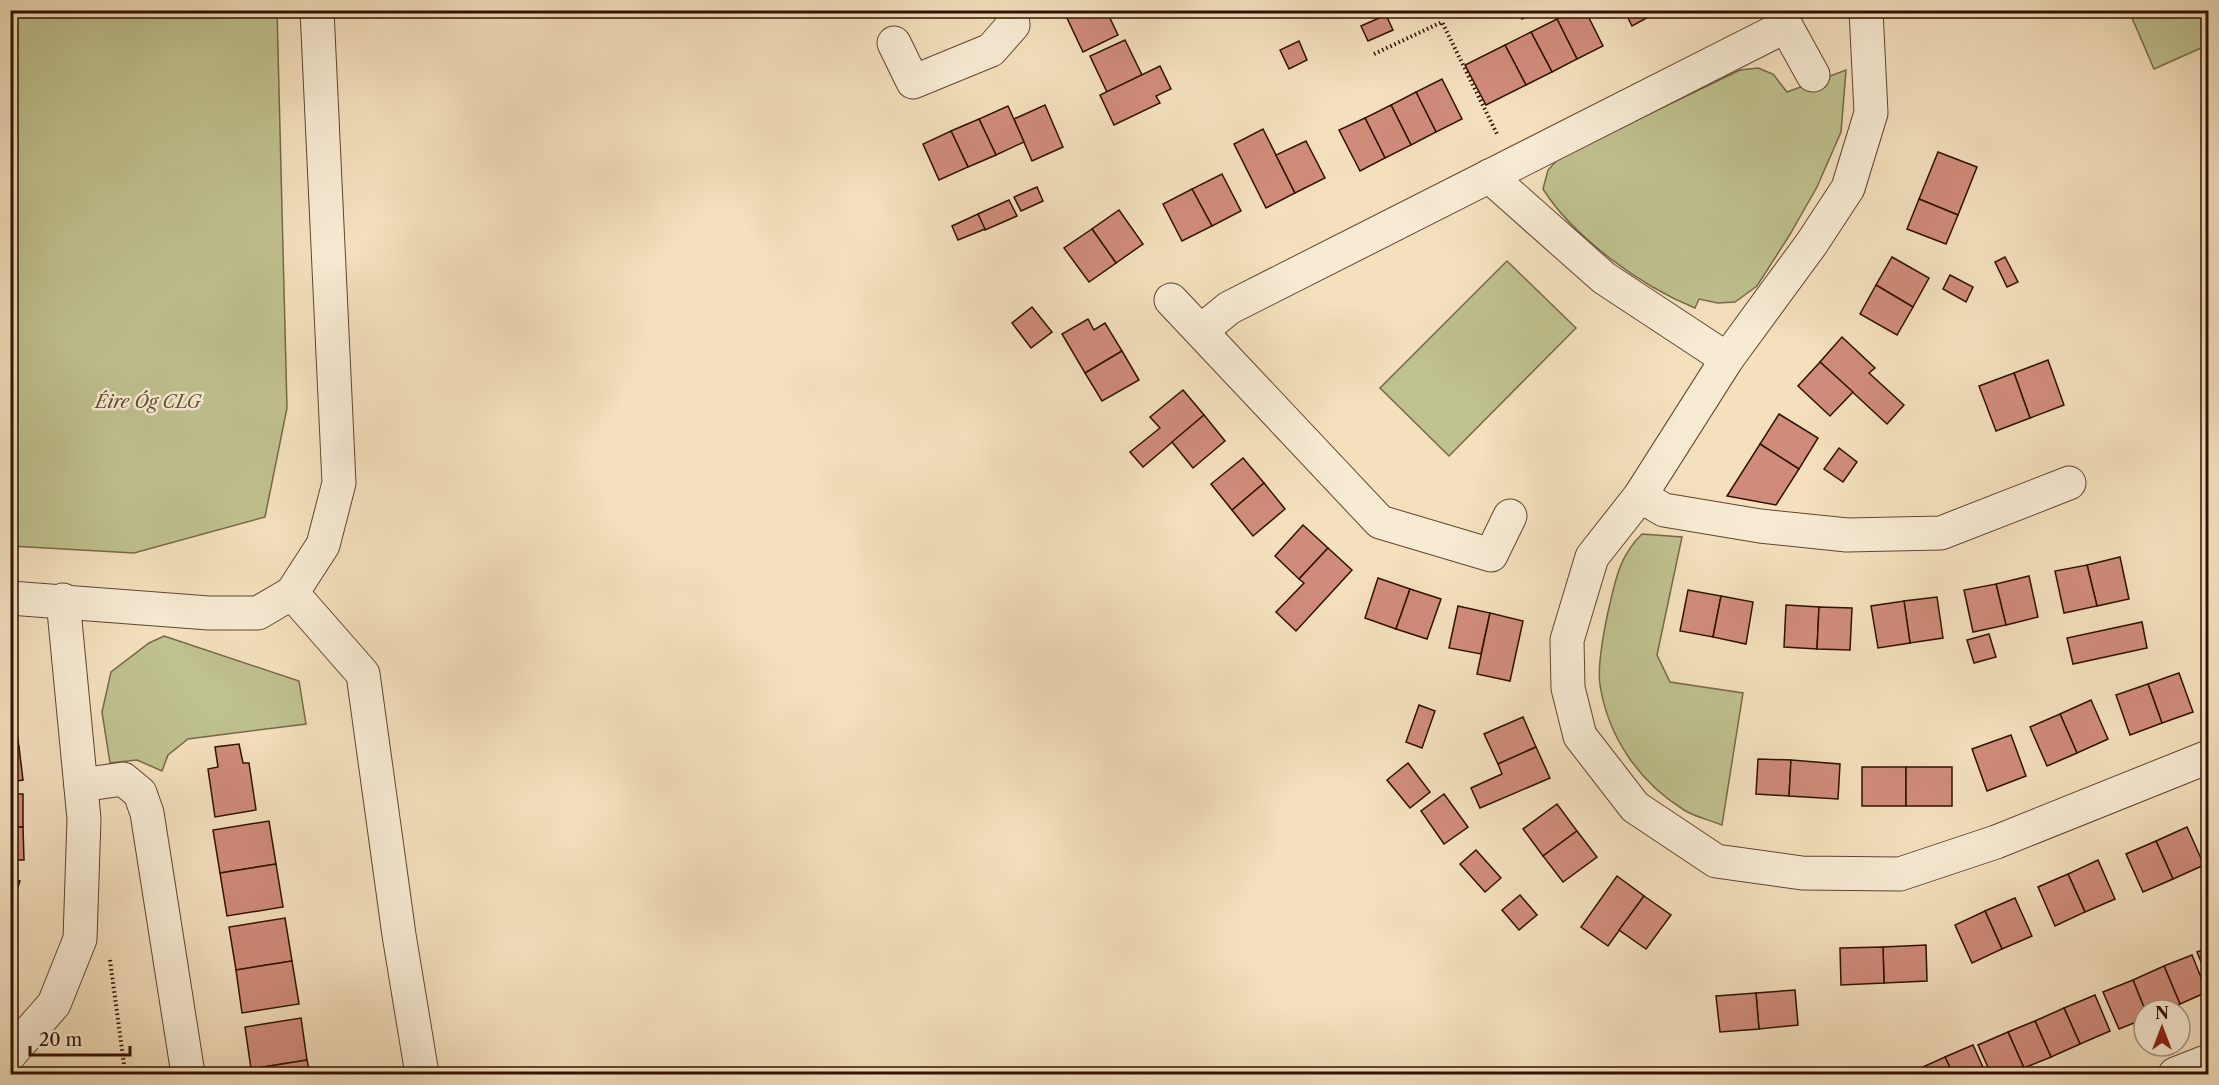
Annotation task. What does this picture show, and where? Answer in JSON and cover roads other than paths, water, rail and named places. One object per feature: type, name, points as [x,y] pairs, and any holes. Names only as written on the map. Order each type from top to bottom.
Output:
[{"type":"street","points":[[10,598],[63,600],[208,613],[258,613],[292,593],[323,545],[339,483],[317,10]]},
{"type":"street","points":[[894,44],[913,82],[991,50],[1013,25],[1011,10]]},
{"type":"street","points":[[1866,10],[1871,113],[1848,188],[1812,243],[1727,359],[1640,496],[1592,557],[1567,640],[1568,688],[1580,736],[1635,807],[1716,861],[1802,873],[1900,874],[1996,842],[2208,757]]},
{"type":"street","points":[[1201,331],[1229,308],[1786,26],[1813,75]]},
{"type":"street","points":[[1501,170],[1604,278],[1727,359]]},
{"type":"street","points":[[1171,300],[1380,522],[1491,555],[1510,516]]},
{"type":"street","points":[[1640,496],[1664,510],[1760,526],[1847,535],[1941,533],[2070,483]]},
{"type":"street","points":[[292,593],[363,674],[399,935],[422,1074]]},
{"type":"street","points":[[10,1054],[54,1004],[80,939],[84,819],[63,600]]},
{"type":"street","points":[[81,784],[123,779],[140,793],[147,813],[188,1074]]},
{"type":"street","points":[[2175,1074],[2208,1061]]},
{"type":"park label","name":"Éire Óg CLG","points":[[148,402]]}]
